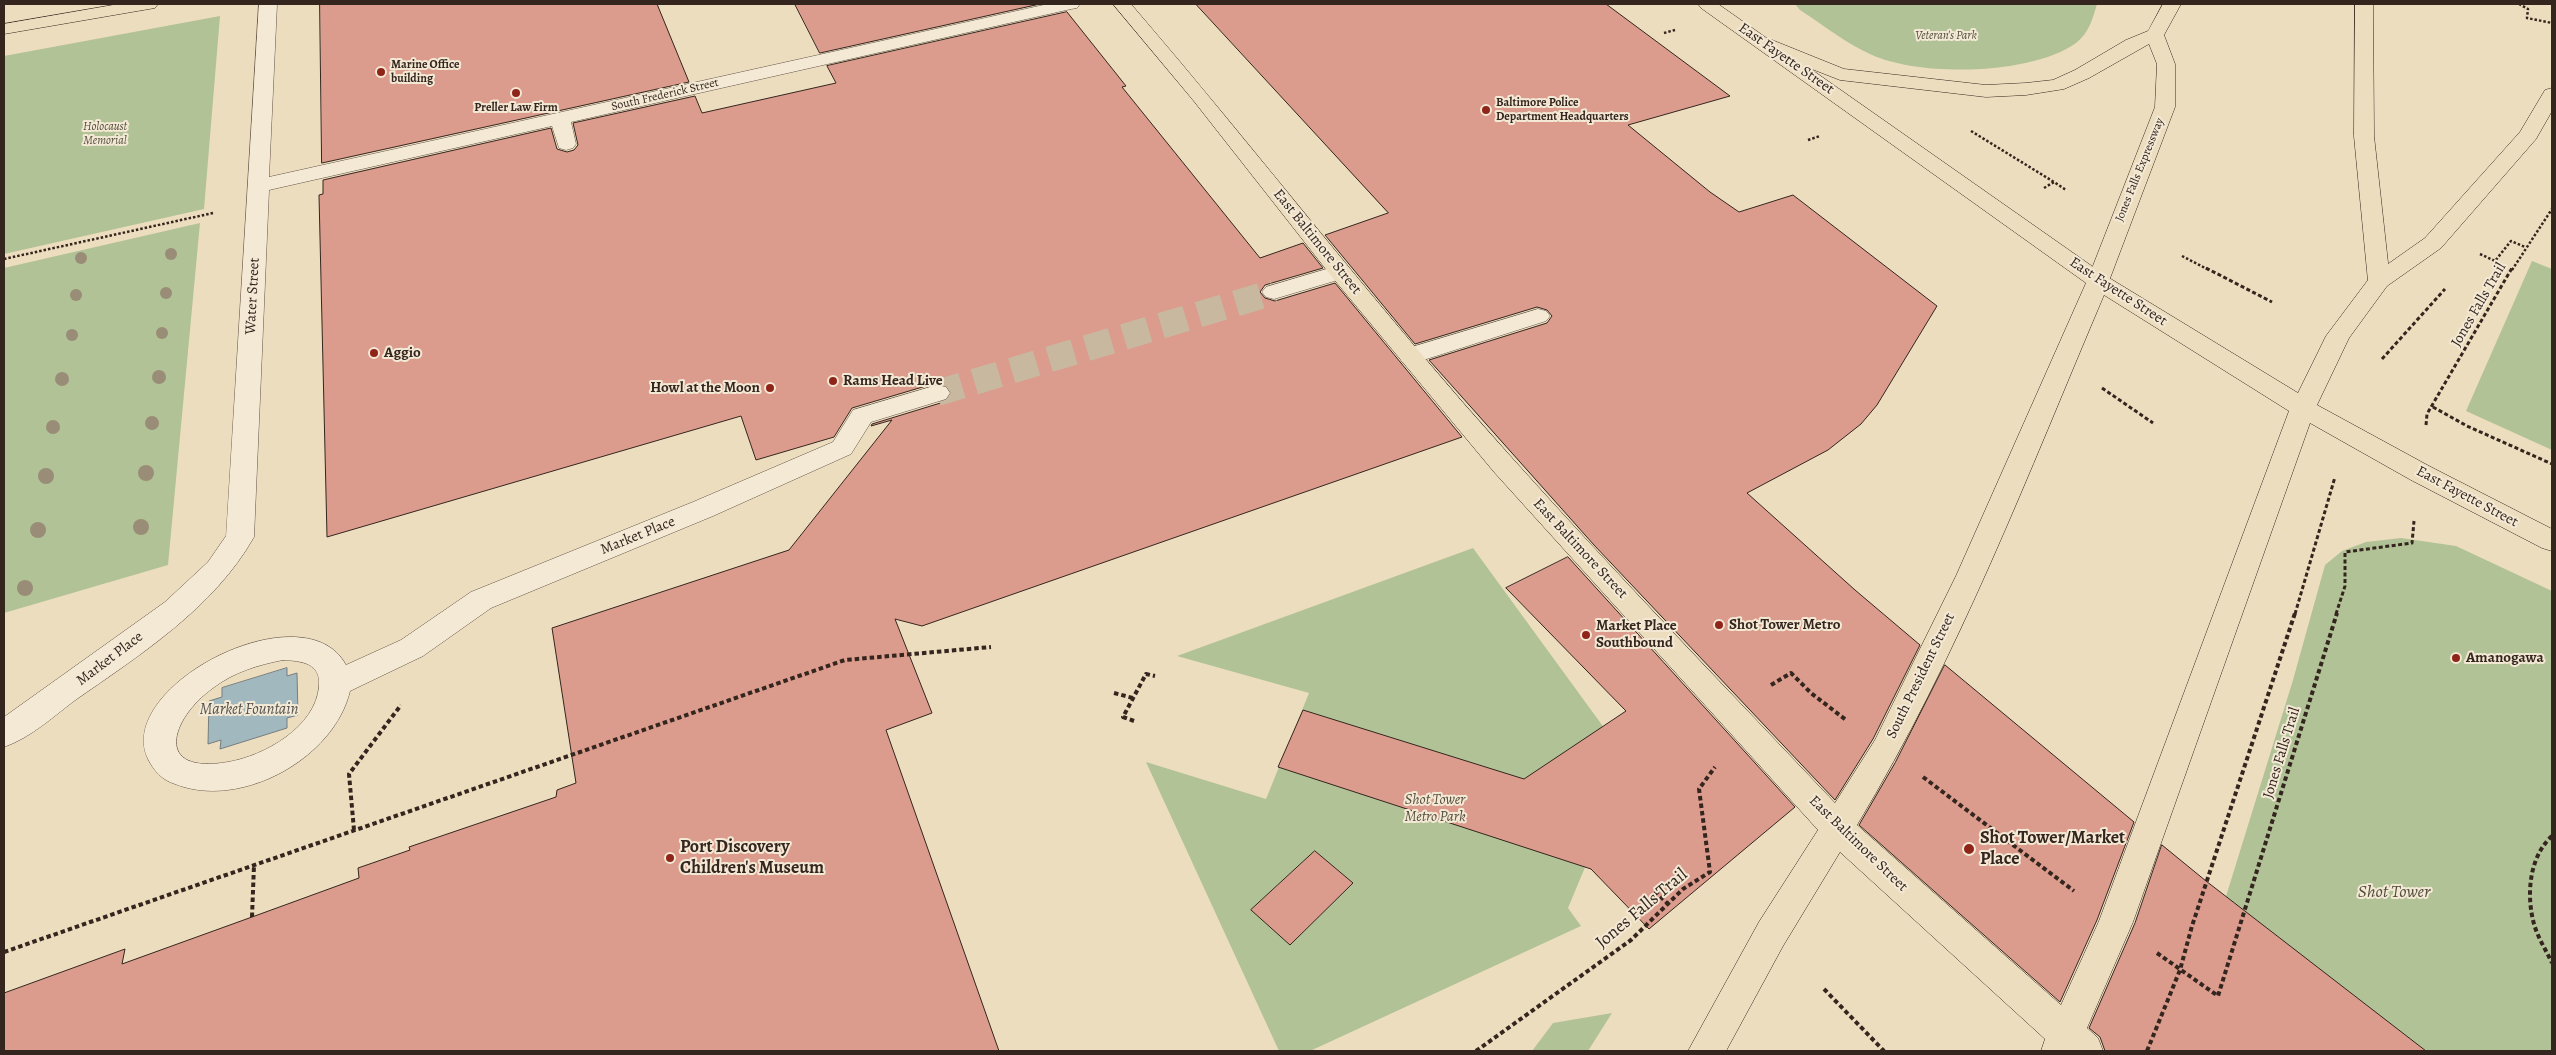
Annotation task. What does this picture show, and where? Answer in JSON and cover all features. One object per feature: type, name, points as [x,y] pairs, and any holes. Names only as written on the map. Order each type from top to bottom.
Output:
[{"type":"main road","points":[[4,29],[148,4]]},
{"type":"main road","name":"East Baltimore Street","points":[[1122,4],[1200,96],[1340,272],[1503,465],[1838,828],[2070,1046]]},
{"type":"main road","name":"East Fayette Street","points":[[1707,4],[2098,280],[2303,408],[2420,473],[2552,541]]},
{"type":"main road","points":[[1765,44],[1840,74],[1986,91],[2026,89],[2057,85],[2155,36],[2172,4]]},
{"type":"main road","points":[[2364,4],[2364,136],[2379,281]]},
{"type":"main road","name":"Jones Falls Expressway","points":[[2098,280],[2165,107],[2166,64],[2155,36]]},
{"type":"main road","points":[[2070,1046],[2303,408],[2338,336],[2379,281],[2433,243],[2529,135],[2549,107]]},
{"type":"main road","name":"South President Street","points":[[1706,1051],[1771,934],[1886,749],[1970,576],[2098,280]]},
{"type":"street","name":"Water Street","points":[[212,578],[228,559],[240,537],[268,4]]},
{"type":"street","name":"South Frederick Street","points":[[258,195],[560,118],[1071,4]]},
{"type":"street","points":[[560,118],[566,144]]},
{"type":"street","points":[[1274,292],[1340,272]]},
{"type":"street","points":[[1411,356],[1538,316]]},
{"type":"street","name":"Market Place","points":[[335,684],[412,648],[481,600],[702,509],[842,448],[862,416],[937,393]]},
{"type":"street","name":"Market Place","points":[[4,734],[152,628],[191,598],[212,578]]},
{"type":"street","points":[[283,648],[307,650],[325,658],[335,673],[335,684],[336,691],[328,712],[312,734],[287,753],[258,768],[228,777],[199,779],[178,772],[163,759],[159,741],[165,720],[180,698],[202,679],[228,663],[256,653],[283,648]]},
{"type":"path","points":[[2519,4],[2528,8],[2527,18],[2552,23]]},
{"type":"path","points":[[1664,33],[1678,30]]},
{"type":"path","points":[[1970,130],[2066,190]]},
{"type":"path","points":[[1808,140],[1823,135]]},
{"type":"path","points":[[2044,188],[2054,182]]},
{"type":"path","points":[[4,259],[258,195]]},
{"type":"path","name":"Jones Falls Trail","points":[[2427,414],[2433,407],[2525,247],[2552,209]]},
{"type":"path","points":[[2478,253],[2495,261],[2511,242],[2525,247]]},
{"type":"path","points":[[2182,256],[2272,302]]},
{"type":"path","points":[[2095,383],[2153,423]]},
{"type":"path","points":[[2433,407],[2467,426],[2552,464]]},
{"type":"path","name":"Jones Falls Trail","points":[[2193,980],[2218,996],[2345,586],[2345,552],[2412,543]]},
{"type":"path","points":[[2148,1051],[2180,970],[2192,926],[2312,561]]},
{"type":"path","points":[[4,952],[844,660],[991,647]]},
{"type":"path","points":[[354,830],[349,774],[401,707],[412,648]]},
{"type":"path","points":[[1772,684],[1790,673],[1811,693]]},
{"type":"path","points":[[1134,721],[1123,717],[1146,674],[1155,676]]},
{"type":"path","points":[[1114,693],[1132,698]]},
{"type":"path","name":"Jones Falls Trail","points":[[1476,1051],[1631,940],[1683,888],[1710,872],[1699,789]]},
{"type":"path","points":[[1953,799],[2025,854]]},
{"type":"path","points":[[2552,836],[2544,842],[2530,876],[2533,920],[2552,963]]},
{"type":"path","points":[[252,917],[254,865]]},
{"type":"path","points":[[1655,891],[1667,904]]},
{"type":"path","points":[[1824,989],[1884,1051]]},
{"type":"green space","name":"Veteran's Park","points":[[1795,4],[2097,4],[2092,20],[2084,35],[2076,43],[2057,54],[2005,67],[1946,69],[1918,67],[1872,55],[1835,34],[1800,10]]},
{"type":"green space","name":"Holocaust Memorial","points":[[220,16],[204,209],[4,254],[4,56]]},
{"type":"green space","points":[[200,223],[168,565],[4,613],[4,268]]},
{"type":"green space","points":[[2532,261],[2552,269],[2552,450],[2466,411]]},
{"type":"green space","name":"Shot Tower","points":[[2401,538],[2456,546],[2552,591],[2552,1051],[2192,1051],[2189,1047],[2188,1019],[2293,680],[2325,565],[2342,551],[2366,542]]},
{"type":"green space","name":"Shot Tower Metro Park","points":[[1473,548],[1629,762],[1568,908],[1581,926],[1310,1051],[1279,1051],[1146,762],[1266,799],[1309,693],[1177,656]]},
{"type":"green space","points":[[1612,1013],[1588,1051],[1532,1051],[1553,1023]]},
{"type":"water","name":"Market Fountain","points":[[287,668],[287,676],[297,673],[298,715],[287,718],[287,728],[220,749],[221,740],[208,744],[209,701],[222,697],[222,688]]},
{"type":"building","points":[[320,4],[657,4],[689,82],[322,163]]},
{"type":"building","points":[[795,4],[1040,4],[820,53]]},
{"type":"building","points":[[1196,4],[1606,4],[1730,96],[1628,125],[1710,192],[1739,212],[1793,195],[1937,306],[1877,405],[1861,424],[1828,450],[1747,493],[1855,590],[1920,645],[1873,739],[1835,800],[1594,545],[1429,360],[1547,323],[1552,316],[1547,310],[1537,307],[1415,344],[1325,235],[1388,213]]},
{"type":"building","points":[[1067,12],[1126,86],[1122,87],[1260,258],[1303,243],[1323,268],[1265,285],[1260,292],[1265,298],[1275,301],[1335,283],[1462,437],[922,626],[895,619],[932,713],[886,730],[999,1051],[4,1051],[4,993],[125,949],[122,964],[359,878],[358,868],[410,850],[409,847],[556,797],[557,790],[576,783],[552,628],[789,550],[892,420],[871,426],[872,424],[947,401],[952,394],[948,386],[936,383],[852,408],[834,437],[756,460],[741,416],[327,537],[319,195],[323,194],[323,180],[551,128],[557,149],[567,152],[574,150],[578,145],[573,123],[695,96],[702,113],[836,83],[827,66]]},
{"type":"building","points":[[1568,557],[1795,807],[1649,929],[1591,869],[1278,767],[1303,710],[1524,779],[1626,711],[1506,588]]},
{"type":"building","points":[[1945,665],[2134,822],[2097,920],[2060,1002],[1859,825],[1895,763]]},
{"type":"building","points":[[2162,845],[2426,1051],[2105,1051],[2100,1037],[2089,1028],[2135,923]]},
{"type":"building","points":[[1315,851],[1353,883],[1290,945],[1251,910]]},
{"type":"tunnel","points":[[937,393],[1274,292]]},
{"type":"place","name":"Marine Office building","points":[[381,72]]},
{"type":"place","name":"Preller Law Firm","points":[[516,93]]},
{"type":"place","name":"Baltimore Police Department Headquarters","points":[[1486,110]]},
{"type":"place","name":"Aggio","points":[[374,353]]},
{"type":"place","name":"Rams Head Live","points":[[833,381]]},
{"type":"place","name":"Howl at the Moon","points":[[770,388]]},
{"type":"place","name":"Shot Tower Metro","points":[[1719,625]]},
{"type":"place","name":"Market Place Southbound","points":[[1586,635]]},
{"type":"place","name":"Amanogawa","points":[[2456,658]]},
{"type":"place","name":"Shot Tower/Market Place","points":[[1969,849]]},
{"type":"place","name":"Port Discovery Children's Museum","points":[[670,858]]}]
